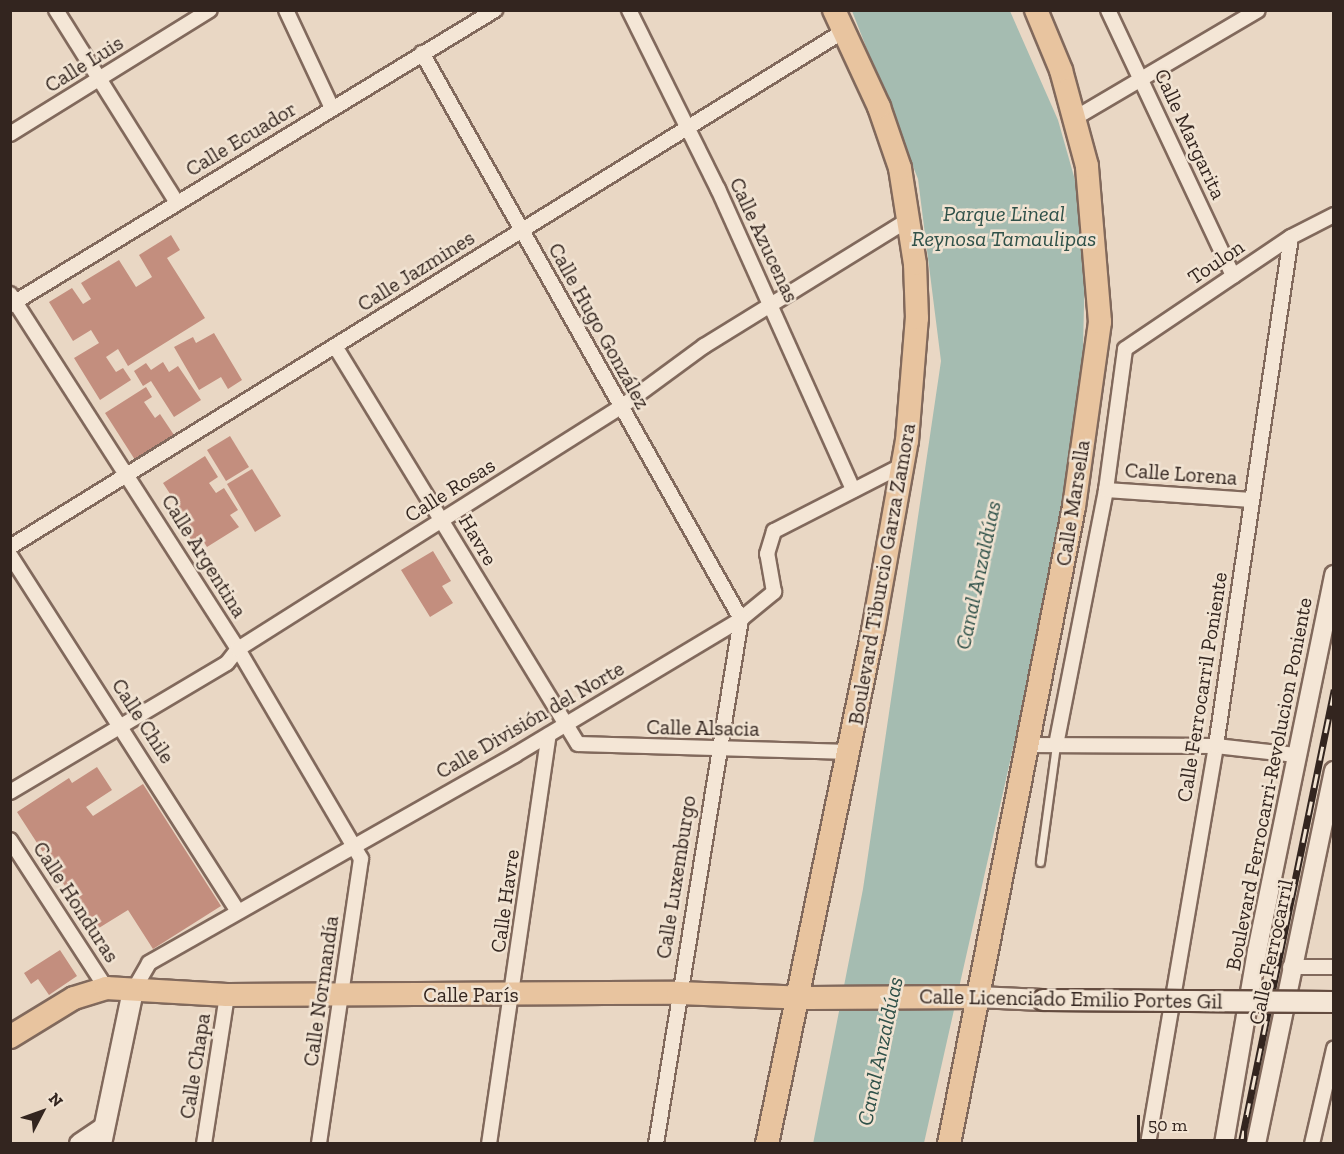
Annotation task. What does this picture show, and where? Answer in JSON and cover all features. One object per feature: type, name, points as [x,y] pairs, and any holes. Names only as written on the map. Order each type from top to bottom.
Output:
[{"type":"main road","name":"Boulevard Tiburcio Garza Zamora","points":[[767,1143],[803,998],[903,465],[917,318],[910,219],[892,140],[834,10]]},
{"type":"main road","name":"Calle Marsella","points":[[949,1143],[968,997],[1027,745],[1074,507],[1100,322],[1093,211],[1075,118],[1036,10]]},
{"type":"main road","name":"Calle París","points":[[106,988],[227,995],[678,993],[803,998]]},
{"type":"main road","points":[[10,1037],[74,998],[106,988]]},
{"type":"main road","points":[[80,1143],[103,1136],[132,991]]},
{"type":"main road","name":"Calle Licenciado Emilio Portes Gil","points":[[803,998],[968,997],[1043,1000],[1334,1002]]},
{"type":"street","points":[[56,10],[177,203]]},
{"type":"street","name":"Calle Luis","points":[[10,134],[210,10]]},
{"type":"street","points":[[286,10],[332,108]]},
{"type":"street","name":"Calle Ecuador","points":[[12,300],[495,10]]},
{"type":"street","name":"Calle Azucenas","points":[[629,10],[689,127],[853,490]]},
{"type":"street","name":"Calle Margarita","points":[[1108,10],[1233,276]]},
{"type":"street","points":[[1075,118],[1258,10]]},
{"type":"street","name":"Calle Jazmines","points":[[10,547],[844,31]]},
{"type":"street","name":"Calle Hugo González","points":[[422,53],[741,619]]},
{"type":"street","name":"Toulon","points":[[1106,490],[1125,349],[1291,237],[1334,215]]},
{"type":"street","name":"Calle Rosas","points":[[10,792],[227,663],[238,649],[621,407],[704,346],[772,307],[910,219]]},
{"type":"street","name":"Calle Ferrocarril Poniente","points":[[1148,1143],[1216,746],[1291,237]]},
{"type":"street","name":"Calle Argentina","points":[[12,300],[128,474],[238,649],[355,845]]},
{"type":"street","name":"Havre","points":[[335,346],[566,725]]},
{"type":"street","name":"Calle División del Norte","points":[[132,991],[149,963],[549,735],[741,619],[774,592],[767,554],[774,531],[903,465]]},
{"type":"street","points":[[1056,745],[1106,490]]},
{"type":"street","name":"Calle Lorena","points":[[1106,490],[1252,500]]},
{"type":"street","name":"Calle Chile","points":[[10,555],[122,726],[238,911]]},
{"type":"street","name":"Boulevard Ferrocarri-Revolucion Poniente","points":[[1224,1143],[1295,755],[1334,575]]},
{"type":"street","name":"Calle Luxemburgo","points":[[656,1143],[678,993],[741,619]]},
{"type":"street","name":"Calle Alsacia","points":[[566,725],[578,744],[593,747],[850,752]]},
{"type":"street","name":"Calle Havre","points":[[489,1143],[514,995],[549,735]]},
{"type":"street","points":[[1027,745],[1216,746],[1295,755]]},
{"type":"street","name":"Calle Ferrocarril","points":[[1256,1143],[1290,967],[1334,771]]},
{"type":"street","name":"Calle Honduras","points":[[10,840],[106,988]]},
{"type":"street","name":"Calle Normandía","points":[[319,1143],[343,996],[361,859],[355,845]]},
{"type":"street","points":[[1290,967],[1334,967]]},
{"type":"street","name":"Calle Chapa","points":[[204,1143],[227,995]]},
{"type":"street","points":[[1312,1143],[1334,1049]]},
{"type":"lane","points":[[1040,862],[1056,745]]},
{"type":"water","name":"Parque Lineal Reynosa Tamaulipas","points":[[852,11],[1010,11],[1058,120],[1086,219],[1082,392],[1066,513],[924,1143],[813,1144],[863,889],[941,361],[918,179]]},
{"type":"building","points":[[171,235],[180,250],[167,258],[205,318],[128,366],[118,349],[106,357],[116,372],[123,368],[131,380],[100,400],[74,358],[99,343],[91,330],[73,341],[49,302],[72,288],[83,304],[91,299],[81,283],[119,260],[136,287],[152,277],[139,255]]},
{"type":"building","points":[[214,333],[242,380],[228,389],[221,377],[199,390],[174,347],[193,337],[196,343]]},
{"type":"building","points":[[163,362],[169,372],[178,366],[201,400],[174,417],[151,381],[143,386],[134,371],[146,363],[151,370]]},
{"type":"building","points":[[146,387],[152,397],[144,402],[155,418],[160,414],[176,438],[137,463],[105,413]]},
{"type":"building","points":[[230,436],[249,467],[226,481],[207,450]]},
{"type":"building","points":[[205,456],[218,477],[209,483],[216,493],[224,488],[238,510],[230,515],[239,527],[207,547],[200,536],[192,541],[179,521],[185,517],[163,483]]},
{"type":"building","points":[[252,469],[281,516],[255,532],[227,484]]},
{"type":"building","points":[[433,551],[451,581],[442,586],[453,603],[430,617],[401,570]]},
{"type":"building","points":[[97,767],[112,790],[86,807],[93,816],[143,784],[221,906],[153,949],[128,910],[94,931],[17,812],[69,778],[72,783]]},
{"type":"building","points":[[60,950],[77,976],[49,995],[38,979],[31,984],[24,973]]},
{"type":"railway","points":[[1241,1144],[1334,689]]},
{"type":"water label","name":"Canal Anzaldúas","points":[[978,575]]},
{"type":"water label","name":"Canal Anzaldúas","points":[[880,1051]]}]
